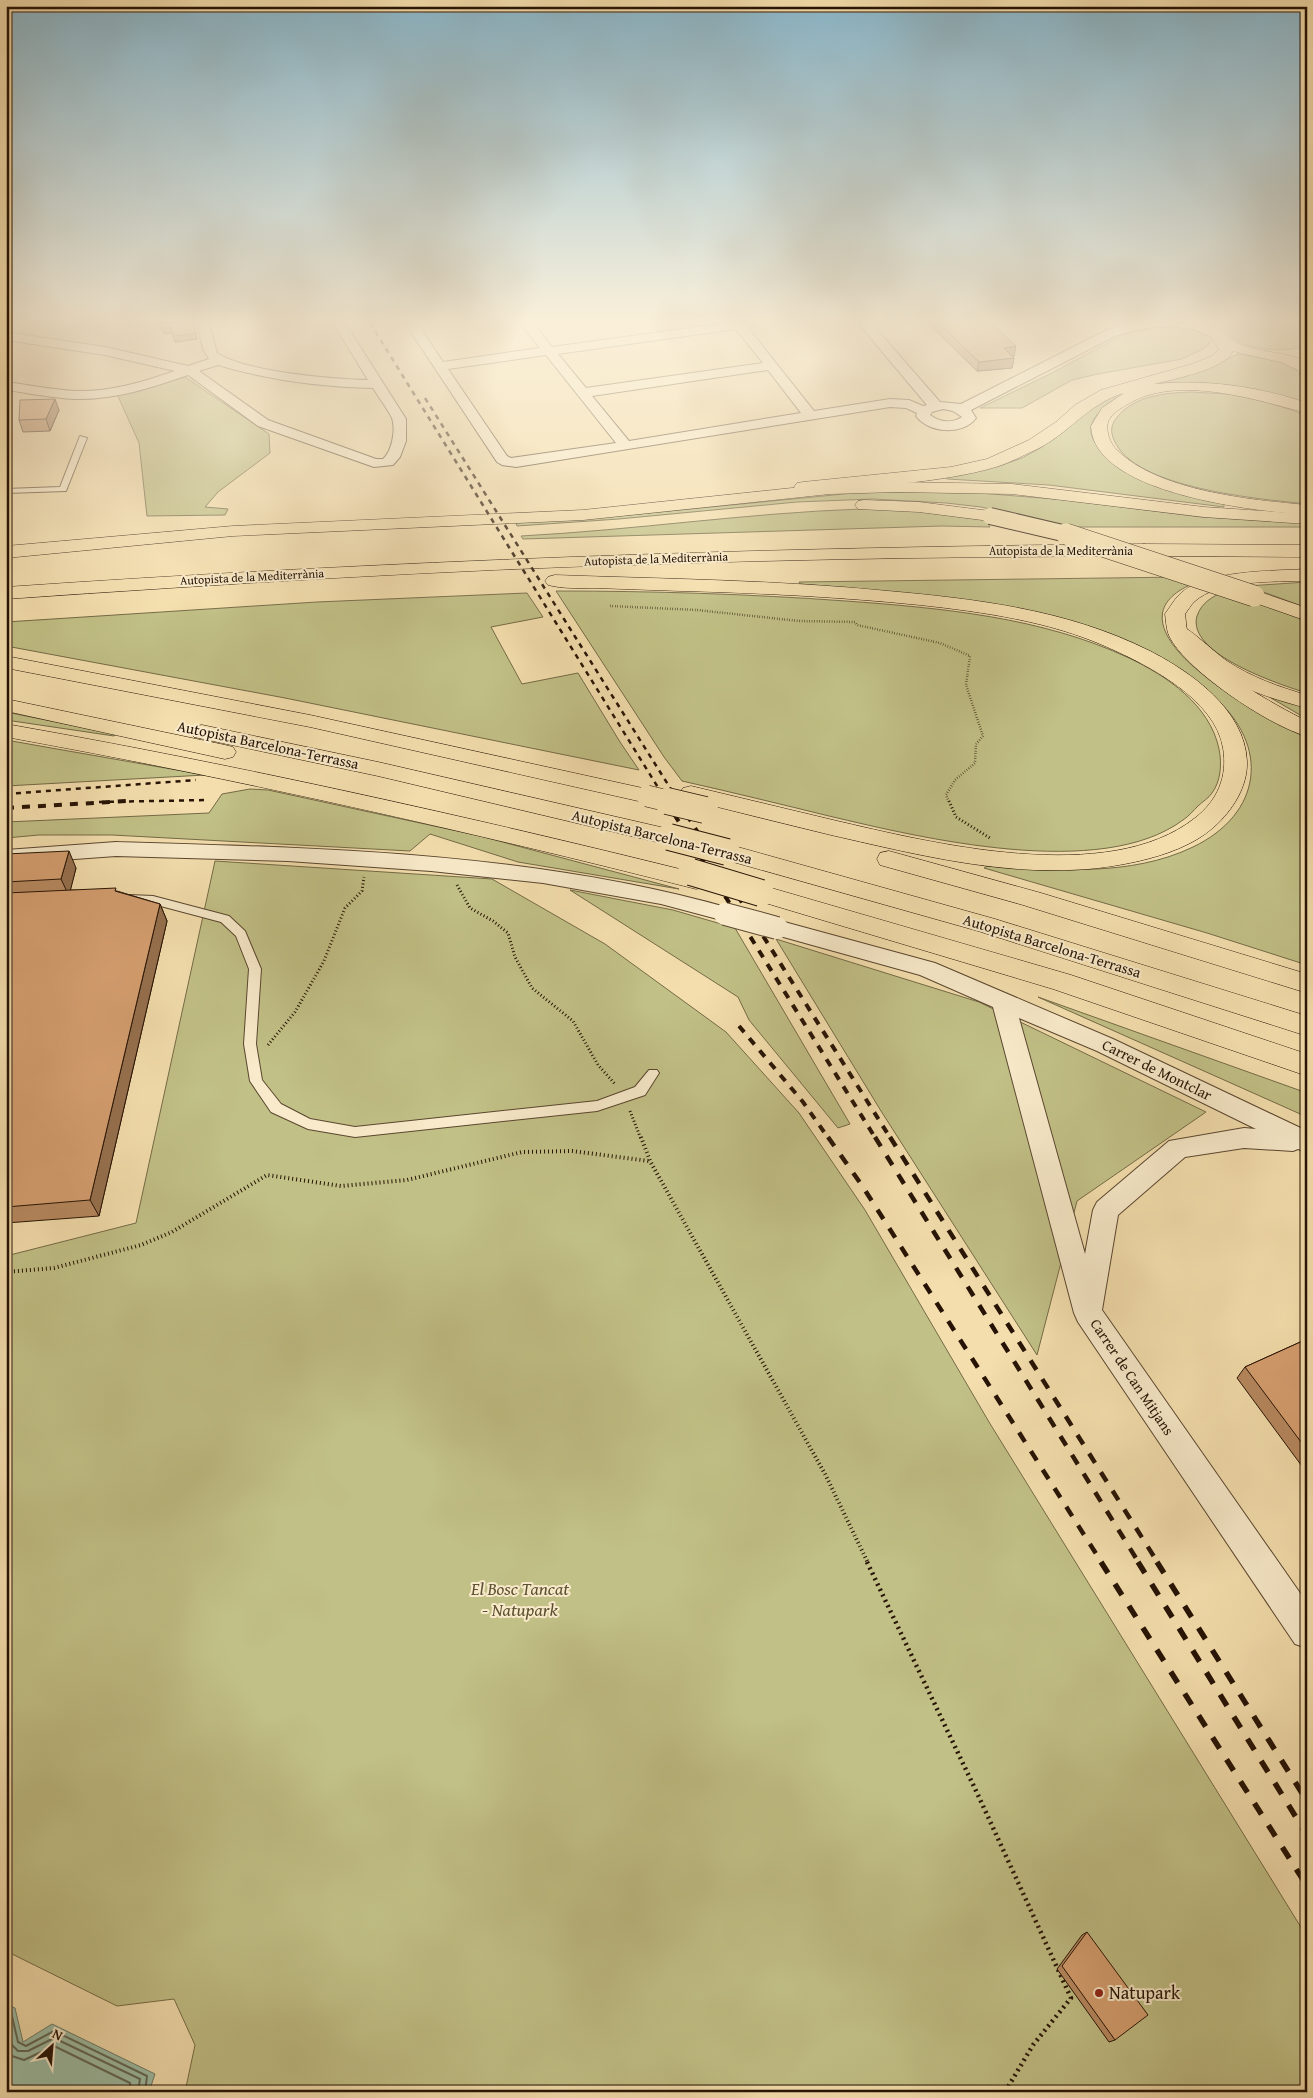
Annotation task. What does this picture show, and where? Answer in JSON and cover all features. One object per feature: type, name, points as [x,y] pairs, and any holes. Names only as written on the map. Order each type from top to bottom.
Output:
[{"type":"main road","points":[[688,504],[723,496],[951,472],[992,463],[1035,444],[1067,421]]},
{"type":"main road","points":[[1101,421],[1098,427],[1100,436],[1112,455],[1153,480],[1222,500],[1307,510]]},
{"type":"main road","points":[[6,552],[224,531],[583,515],[830,489],[954,487],[1042,492],[1204,512],[1307,519]]},
{"type":"main road","points":[[6,561],[343,541],[486,535],[604,527],[832,506],[919,507],[990,516],[1070,535],[1307,614]]},
{"type":"main road","points":[[6,536],[104,529],[208,525],[456,521]]},
{"type":"main road","name":"Autopista de la Mediterrània","points":[[6,577],[363,556],[588,547],[1022,536],[1307,537]]},
{"type":"main road","name":"Autopista de la Mediterrània","points":[[6,593],[374,570],[781,555],[1036,551],[1307,551]]},
{"type":"main road","points":[[1117,569],[1307,569]]},
{"type":"main road","points":[[698,802],[961,856],[1029,862],[1089,861],[1163,846],[1204,824],[1217,813],[1227,800],[1236,773],[1237,756],[1233,741],[1217,714],[1192,688],[1175,675],[1139,654],[1084,632],[994,610],[888,596],[785,589],[546,582],[822,573]]},
{"type":"main road","points":[[1307,575],[1256,577],[1234,580],[1210,587],[1188,597],[1181,604],[1175,619],[1176,631],[1181,640],[1202,664],[1240,692],[1307,730]]},
{"type":"main road","points":[[6,611],[329,591]]},
{"type":"main road","points":[[1175,619],[1180,631],[1189,642],[1228,671],[1266,688],[1307,702]]},
{"type":"main road","name":"Autopista Barcelona-Terrassa","points":[[6,662],[301,719],[428,746],[604,773],[643,788],[698,802]]},
{"type":"main road","name":"Autopista Barcelona-Terrassa","points":[[6,693],[378,768],[727,852],[1004,930],[1307,1026]]},
{"type":"main road","points":[[6,705],[321,774],[840,916],[1062,982],[1307,1065]]},
{"type":"main road","points":[[6,730],[170,759],[401,809],[694,877]]},
{"type":"main road","points":[[698,802],[1023,896],[1307,984]]},
{"type":"street","points":[[260,421],[263,424],[374,464],[382,464],[390,460],[401,432],[399,421]]},
{"type":"street","points":[[477,421],[502,459],[507,462],[516,463],[781,421]]},
{"type":"street","points":[[606,421],[626,446]]},
{"type":"street","points":[[931,421],[936,424],[957,425],[966,421]]},
{"type":"street","name":"Carrer de Montclar","points":[[6,857],[116,849],[288,854],[544,876],[661,897],[927,969],[1004,1004],[1104,1045],[1307,1142]]},
{"type":"street","name":"Carrer de Can Mitjans","points":[[1004,1004],[1088,1313],[1307,1632]]},
{"type":"street","name":"Carrer de Montclar","points":[[1088,1313],[1106,1210],[1178,1148],[1244,1138],[1307,1142]]},
{"type":"lane","points":[[6,491],[63,489],[82,438]]},
{"type":"lane","points":[[119,899],[153,900],[225,919],[241,934],[255,969],[250,1044],[256,1081],[276,1108],[308,1124],[355,1132],[597,1106],[640,1091],[653,1072]]},
{"type":"path","points":[[610,606],[697,610],[799,621],[856,622],[857,626],[940,643],[970,656],[966,685],[982,736],[976,744],[975,763],[955,780],[946,795],[956,817],[997,842]]},
{"type":"path","points":[[253,1062],[295,1012],[324,961],[345,908],[362,891],[368,860]]},
{"type":"path","points":[[456,867],[457,886],[470,908],[508,934],[515,957],[532,988],[573,1021],[598,1065],[624,1096],[650,1161],[825,1474],[978,1795],[1071,1998],[1033,2045],[1005,2092]]},
{"type":"path","points":[[6,1272],[54,1268],[141,1245],[172,1232],[268,1175],[341,1186],[398,1181],[522,1152],[572,1151],[650,1161]]},
{"type":"green space","points":[[129,421],[250,421],[269,434],[270,453],[218,492],[205,507],[228,509],[225,515],[147,516],[139,443]]},
{"type":"green space","points":[[1074,421],[1093,421],[1092,437],[1098,447],[1123,470],[1155,486],[1224,504],[1224,507],[1049,485],[947,479],[945,477],[999,466],[1022,458],[1042,447]]},
{"type":"green space","points":[[1307,421],[1307,504],[1260,499],[1201,488],[1146,470],[1126,457],[1114,440],[1112,428],[1114,422]]},
{"type":"green space","points":[[854,493],[979,493],[1066,500],[1201,517],[1307,523],[1307,527],[1067,527],[981,507],[873,499],[797,502],[619,519],[517,526],[516,523],[629,515]]},
{"type":"green space","points":[[861,509],[904,509],[986,519],[990,527],[942,526],[523,539],[521,536],[776,514]]},
{"type":"green space","points":[[1183,577],[1197,582],[1169,600],[1162,621],[1173,645],[1196,669],[1225,691],[1257,712],[1307,738],[1307,965],[1207,933],[984,868],[987,866],[1066,870],[1119,867],[1169,857],[1193,847],[1216,833],[1233,817],[1245,798],[1251,778],[1250,757],[1244,736],[1232,715],[1207,691],[1152,661],[1117,639],[1102,633],[899,595],[862,589],[800,584],[799,582]]},
{"type":"green space","points":[[1307,582],[1307,608],[1247,586]]},
{"type":"green space","points":[[556,591],[665,592],[882,604],[954,611],[1026,624],[1061,633],[1096,644],[1129,658],[1172,683],[1185,694],[1197,706],[1214,733],[1220,754],[1219,777],[1211,795],[1187,817],[1148,838],[1106,848],[1059,851],[1010,849],[960,843],[868,825],[682,781],[664,757]]},
{"type":"green space","points":[[1225,591],[1307,621],[1307,693],[1277,683],[1238,666],[1220,655],[1206,643],[1198,630],[1197,616],[1208,601]]},
{"type":"green space","points":[[527,593],[543,617],[491,627],[522,684],[578,673],[639,770],[285,698],[6,646],[6,622],[317,602]]},
{"type":"green space","points":[[1259,691],[1307,708],[1307,719]]},
{"type":"green space","points":[[6,712],[116,734],[114,736],[6,720]]},
{"type":"green space","points":[[6,740],[205,775],[6,786]]},
{"type":"green space","points":[[250,789],[268,790],[480,836],[679,889],[518,862],[430,834],[410,851],[112,835],[39,835],[6,838],[6,822],[209,813],[222,794]]},
{"type":"green space","name":"El Bosc Tancat - Natupark","points":[[215,861],[492,879],[605,944],[726,1032],[799,1113],[865,1210],[989,1422],[1307,1937],[1307,2092],[185,2092],[195,2045],[174,1999],[117,2006],[6,1951],[6,1256],[136,1223]]},
{"type":"green space","points":[[570,890],[673,910],[735,928],[850,1124],[838,1128],[749,1020],[738,997]]},
{"type":"green space","points":[[776,939],[979,1002],[1206,1112],[1077,1201],[1037,1355],[881,1111]]},
{"type":"green space","points":[[1038,997],[1307,1093],[1307,1117]]},
{"type":"water","points":[[6,2004],[15,2008],[23,2042],[52,2024],[155,2074],[149,2092],[6,2092]]},
{"type":"building","points":[[69,851],[61,879],[6,882],[6,854]]},
{"type":"building","points":[[116,888],[115,891],[160,904],[90,1200],[6,1207],[6,893]]},
{"type":"building","points":[[1307,1339],[1307,1450],[1245,1367]]},
{"type":"building","name":"Natupark","points":[[1087,1932],[1148,2015],[1115,2040],[1062,1966]]},
{"type":"railway","points":[[431,421],[667,802]]},
{"type":"railway","points":[[439,421],[679,802]]},
{"type":"railway","points":[[6,794],[196,780]]},
{"type":"railway","points":[[115,802],[209,800]]},
{"type":"railway","points":[[115,802],[127,801]]},
{"type":"railway","points":[[666,801],[876,1139]]},
{"type":"railway","points":[[678,801],[891,1139]]},
{"type":"railway","points":[[99,802],[115,802]]},
{"type":"railway","points":[[6,808],[115,802]]},
{"type":"railway","points":[[739,1026],[803,1102],[829,1139]]},
{"type":"railway","points":[[828,1137],[863,1187],[1102,1563]]},
{"type":"railway","points":[[875,1137],[1139,1563]]},
{"type":"railway","points":[[890,1137],[1158,1563]]},
{"type":"railway","points":[[1101,1562],[1307,1886]]},
{"type":"railway","points":[[1138,1562],[1307,1835]]},
{"type":"railway","points":[[1157,1562],[1307,1801]]},
{"type":"place","name":"Natupark","points":[[1099,1993]]}]
